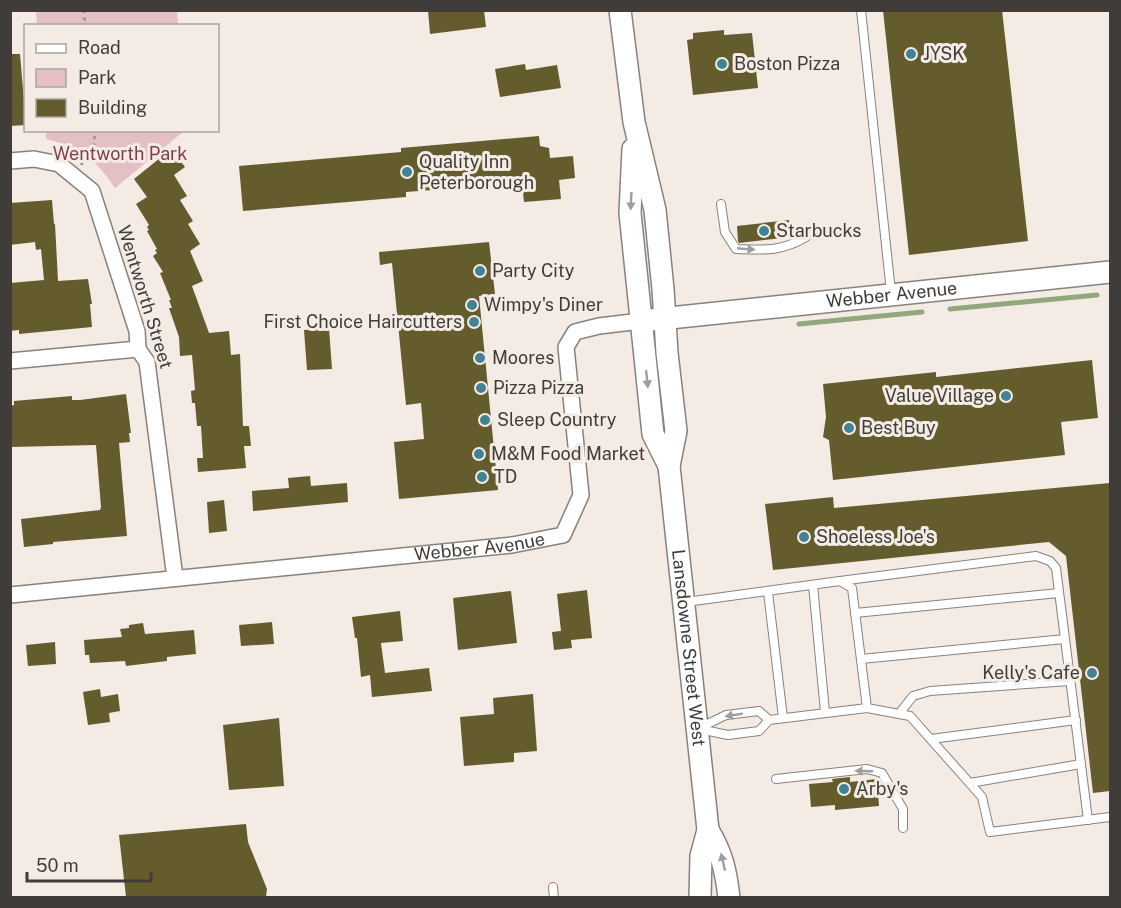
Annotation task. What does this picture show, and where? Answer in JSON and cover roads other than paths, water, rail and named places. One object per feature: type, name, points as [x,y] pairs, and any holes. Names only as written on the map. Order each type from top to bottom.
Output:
[{"type":"main road","name":"Lansdowne Street West","points":[[620,10],[634,122],[655,210],[676,431],[669,466],[708,830],[701,856],[700,897]]},
{"type":"main road","name":"Lansdowne Street West","points":[[634,122],[630,213],[653,434],[669,466]]},
{"type":"main road","name":"Webber Avenue","points":[[641,321],[1110,272]]},
{"type":"main road","name":"Lansdowne Street West","points":[[708,830],[720,850],[729,897]]},
{"type":"street","name":"Wentworth Street","points":[[10,161],[34,159],[59,164],[92,191],[137,332],[138,349],[147,362],[175,578]]},
{"type":"street","name":"Webber Avenue","points":[[10,595],[512,545],[564,535],[581,495],[566,347],[575,332],[599,326],[641,321]]},
{"type":"street","points":[[10,361],[138,349]]},
{"type":"lane","points":[[861,10],[891,296]]},
{"type":"lane","points":[[721,204],[725,232],[736,249],[762,250],[790,246],[806,237]]},
{"type":"lane","points":[[685,602],[1036,556],[1050,561],[1056,568],[1088,820]]},
{"type":"lane","points":[[840,581],[852,588],[867,708]]},
{"type":"lane","points":[[813,585],[825,712]]},
{"type":"lane","points":[[768,592],[783,718]]},
{"type":"lane","points":[[855,613],[1059,593]]},
{"type":"lane","points":[[861,659],[1065,639]]},
{"type":"lane","points":[[899,714],[913,696],[930,692],[1070,681]]},
{"type":"lane","points":[[698,728],[728,735],[759,731],[769,720],[867,708],[910,716],[982,797],[990,832],[1110,817]]},
{"type":"lane","points":[[698,728],[726,715],[759,711],[769,720]]},
{"type":"lane","points":[[931,739],[1076,720]]},
{"type":"lane","points":[[970,783],[1081,764]]},
{"type":"lane","points":[[777,779],[867,769],[882,774],[903,808],[903,828]]},
{"type":"lane","points":[[553,886],[554,897]]},
{"type":"waterway","points":[[950,309],[1097,295]]},
{"type":"waterway","points":[[799,324],[922,312]]},
{"type":"place","name":"JYSK","points":[[911,54]]},
{"type":"place","name":"Boston Pizza","points":[[722,64]]},
{"type":"place","name":"Quality Inn Peterborough","points":[[407,172]]},
{"type":"place","name":"Starbucks","points":[[764,231]]},
{"type":"place","name":"Party City","points":[[480,271]]},
{"type":"place","name":"Wimpy's Diner","points":[[472,305]]},
{"type":"place","name":"First Choice Haircutters","points":[[474,322]]},
{"type":"place","name":"Moores","points":[[480,358]]},
{"type":"place","name":"Pizza Pizza","points":[[481,388]]},
{"type":"place","name":"Value Village","points":[[1006,396]]},
{"type":"place","name":"Sleep Country","points":[[485,420]]},
{"type":"place","name":"Best Buy","points":[[849,428]]},
{"type":"place","name":"M&M Food Market","points":[[479,454]]},
{"type":"place","name":"TD","points":[[482,477]]},
{"type":"place","name":"Shoeless Joe's","points":[[804,537]]},
{"type":"place","name":"Kelly's Cafe","points":[[1092,673]]},
{"type":"place","name":"Arby's","points":[[844,789]]},
{"type":"park label","name":"Wentworth Park","points":[[120,154]]}]
